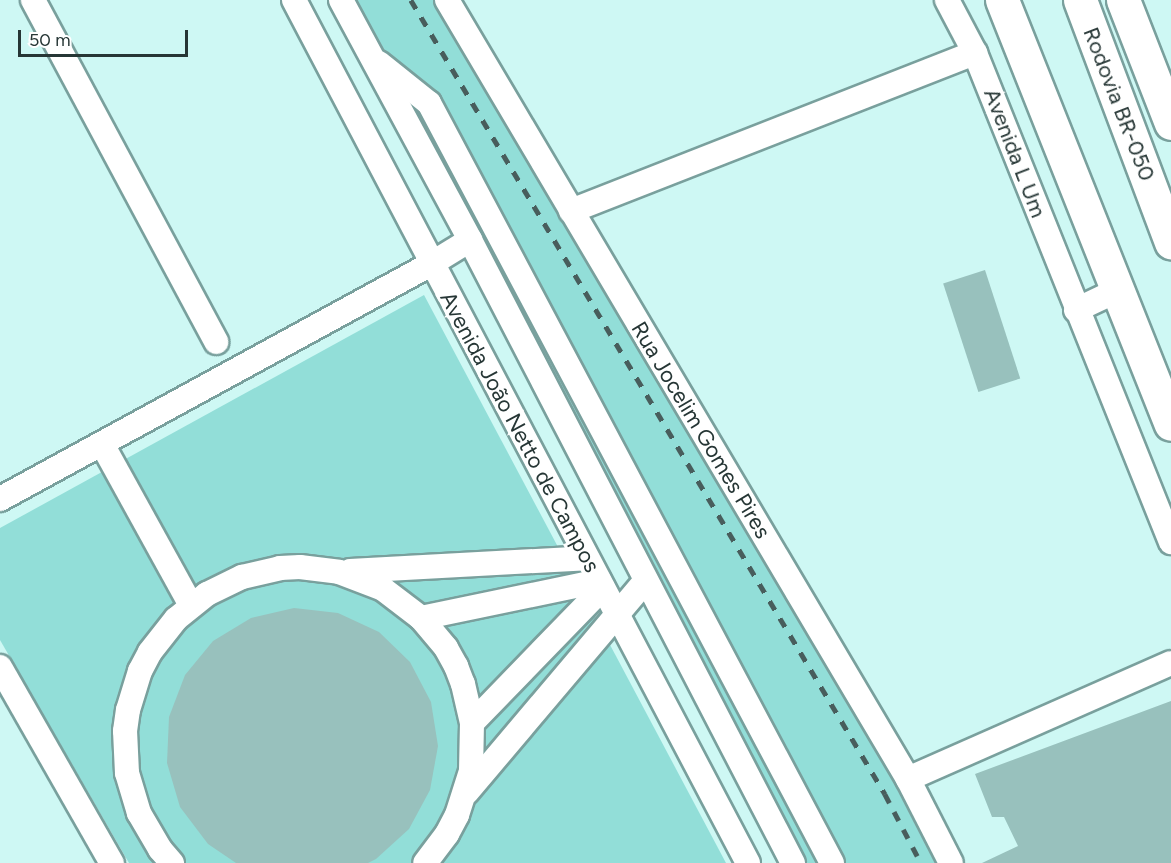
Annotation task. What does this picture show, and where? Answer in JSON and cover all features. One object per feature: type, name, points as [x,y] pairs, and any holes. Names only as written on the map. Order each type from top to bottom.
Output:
[{"type":"highway","points":[[1002,0],[1116,291],[1171,424]]},
{"type":"highway","name":"Rodovia BR-050","points":[[1080,0],[1171,242]]},
{"type":"highway","name":"Rodovia BR-050","points":[[1123,0],[1171,123]]},
{"type":"street","points":[[33,0],[216,342]]},
{"type":"street","name":"Avenida João Netto de Campos","points":[[294,0],[748,863]]},
{"type":"street","name":"Avenida João Netto de Campos","points":[[341,0],[470,240],[793,863]]},
{"type":"street","name":"Rua Jocelim Gomes Pires","points":[[447,0],[908,780],[951,863]]},
{"type":"street","name":"Avenida L Um","points":[[947,0],[975,53],[1076,310],[1171,542]]},
{"type":"street","points":[[571,211],[975,53]]},
{"type":"street","points":[[369,55],[429,103],[832,863]]},
{"type":"street","points":[[0,500],[431,264],[470,240]]},
{"type":"street","points":[[1076,310],[1116,291]]},
{"type":"street","points":[[102,444],[191,605]]},
{"type":"street","points":[[172,863],[149,832],[132,794],[125,752],[125,732],[128,711],[140,671],[162,635],[191,605],[224,584],[261,572],[300,567],[339,572],[587,558]]},
{"type":"street","points":[[339,572],[383,589],[421,618],[434,632],[456,666],[466,694],[472,723],[471,771],[465,794],[447,834],[425,863]]},
{"type":"street","points":[[465,794],[615,613],[646,580]]},
{"type":"street","points":[[421,618],[601,584]]},
{"type":"street","points":[[472,723],[601,584]]},
{"type":"street","points":[[908,780],[1171,663]]},
{"type":"street","points":[[0,667],[112,863]]},
{"type":"shaded area","points":[[341,0],[447,0],[950,863],[793,863]]},
{"type":"shaded area","points":[[424,295],[726,863],[129,863],[0,640],[0,528]]},
{"type":"building","points":[[985,270],[1020,378],[978,392],[943,284]]},
{"type":"building","points":[[294,608],[338,613],[379,632],[410,662],[431,702],[438,746],[430,790],[409,829],[376,859],[368,863],[236,863],[208,844],[180,807],[167,763],[169,717],[185,675],[213,641],[251,618]]},
{"type":"building","points":[[1171,701],[1171,863],[982,863],[1018,846],[1004,817],[992,817],[975,774]]},
{"type":"railway","points":[[411,0],[885,794],[921,863]]}]
